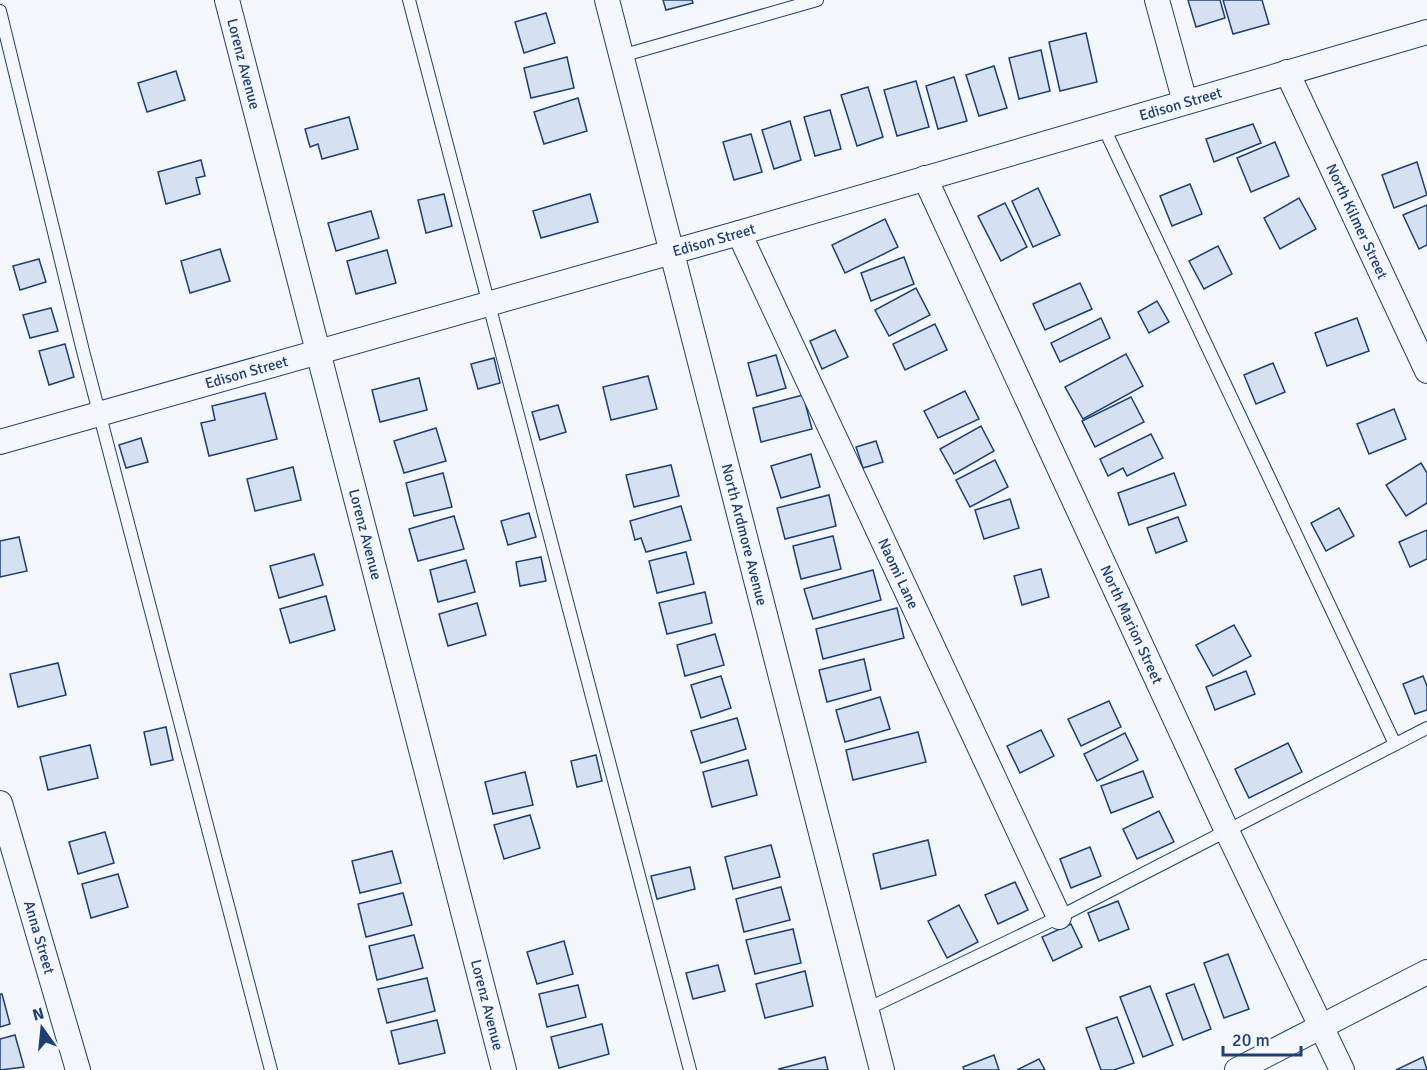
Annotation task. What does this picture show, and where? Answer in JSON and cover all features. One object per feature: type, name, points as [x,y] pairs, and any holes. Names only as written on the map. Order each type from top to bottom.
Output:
[{"type":"street","name":"Lorenz Avenue","points":[[227,0],[504,1070]]},
{"type":"street","name":"North Ardmore Avenue","points":[[607,0],[882,1070]]},
{"type":"street","points":[[1157,0],[1185,102]]},
{"type":"street","name":"Edison Street","points":[[0,442],[739,233],[1427,32]]},
{"type":"street","name":"North Kilmer Street","points":[[1287,72],[1427,371]]},
{"type":"street","name":"North Marion Street","points":[[925,178],[1227,831],[1342,1070]]},
{"type":"street","name":"Naomi Lane","points":[[739,233],[1059,916]]},
{"type":"street","name":"Anna Street","points":[[0,803],[78,1070]]},
{"type":"street","points":[[1237,1070],[1427,972]]},
{"type":"lane","points":[[409,0],[690,1070]]},
{"type":"lane","points":[[621,56],[817,0]]},
{"type":"lane","points":[[0,10],[80,339],[102,413],[272,1070]]},
{"type":"lane","points":[[1103,126],[1395,744]]},
{"type":"lane","points":[[867,1009],[1059,916],[1427,728]]},
{"type":"building","points":[[663,0],[692,0],[693,3],[666,10]]},
{"type":"building","points":[[1188,0],[1220,0],[1225,18],[1196,27]]},
{"type":"building","points":[[1223,0],[1262,0],[1269,24],[1233,34]]},
{"type":"building","points":[[546,13],[555,43],[524,53],[515,22]]},
{"type":"building","points":[[1086,33],[1097,82],[1060,91],[1049,42]]},
{"type":"building","points":[[1041,50],[1050,91],[1019,99],[1009,58]]},
{"type":"building","points":[[567,57],[574,88],[531,98],[524,68]]},
{"type":"building","points":[[994,66],[1007,108],[979,116],[966,75]]},
{"type":"building","points":[[176,71],[185,100],[147,112],[138,83]]},
{"type":"building","points":[[954,77],[967,121],[938,129],[926,86]]},
{"type":"building","points":[[916,81],[929,127],[897,136],[884,90]]},
{"type":"building","points":[[868,87],[883,137],[857,146],[841,95]]},
{"type":"building","points":[[578,98],[587,131],[544,144],[534,112]]},
{"type":"building","points":[[830,110],[841,149],[815,156],[804,117]]},
{"type":"building","points":[[349,117],[358,149],[322,159],[318,144],[310,147],[305,129]]},
{"type":"building","points":[[790,121],[801,160],[774,169],[762,130]]},
{"type":"building","points":[[1253,124],[1261,143],[1214,162],[1206,139]]},
{"type":"building","points":[[751,134],[762,172],[734,180],[723,142]]},
{"type":"building","points":[[1275,142],[1289,176],[1251,192],[1237,158]]},
{"type":"building","points":[[201,160],[205,176],[196,178],[200,194],[166,204],[158,172]]},
{"type":"building","points":[[1417,162],[1427,195],[1394,208],[1382,175]]},
{"type":"building","points":[[1190,184],[1202,214],[1172,226],[1160,196]]},
{"type":"building","points":[[1038,188],[1060,235],[1033,247],[1012,201]]},
{"type":"building","points":[[444,194],[452,226],[426,233],[418,200]]},
{"type":"building","points":[[590,194],[598,222],[541,238],[533,211]]},
{"type":"building","points":[[1299,198],[1316,229],[1280,249],[1264,218]]},
{"type":"building","points":[[1005,203],[1027,247],[1001,261],[978,216]]},
{"type":"building","points":[[1427,205],[1427,245],[1419,249],[1403,215]]},
{"type":"building","points":[[371,211],[379,238],[336,251],[328,223]]},
{"type":"building","points":[[885,219],[898,247],[845,273],[832,245]]},
{"type":"building","points":[[1218,246],[1232,274],[1204,289],[1189,261]]},
{"type":"building","points":[[220,249],[230,281],[190,293],[181,261]]},
{"type":"building","points":[[387,250],[396,283],[356,294],[347,261]]},
{"type":"building","points":[[904,257],[914,284],[871,301],[861,273]]},
{"type":"building","points":[[39,259],[46,282],[20,290],[13,266]]},
{"type":"building","points":[[1080,283],[1092,309],[1045,330],[1033,304]]},
{"type":"building","points":[[916,288],[930,315],[889,336],[875,310]]},
{"type":"building","points":[[1157,301],[1169,322],[1149,333],[1138,312]]},
{"type":"building","points":[[51,308],[58,331],[30,338],[23,315]]},
{"type":"building","points":[[1101,318],[1110,338],[1060,362],[1051,343]]},
{"type":"building","points":[[1357,318],[1369,351],[1327,366],[1315,333]]},
{"type":"building","points":[[935,324],[947,350],[905,370],[893,344]]},
{"type":"building","points":[[835,330],[848,357],[822,369],[810,341]]},
{"type":"building","points":[[65,344],[74,377],[49,385],[39,351]]},
{"type":"building","points":[[1126,354],[1143,386],[1083,419],[1065,387]]},
{"type":"building","points":[[776,355],[786,388],[757,396],[748,363]]},
{"type":"building","points":[[494,358],[500,383],[478,389],[471,364]]},
{"type":"building","points":[[1273,363],[1285,392],[1256,404],[1244,375]]},
{"type":"building","points":[[648,376],[657,409],[611,420],[603,387]]},
{"type":"building","points":[[419,378],[427,410],[380,422],[372,390]]},
{"type":"building","points":[[965,391],[979,419],[938,438],[924,411]]},
{"type":"building","points":[[265,393],[277,439],[209,456],[201,423],[215,420],[212,406]]},
{"type":"building","points":[[803,395],[812,429],[761,442],[753,408]]},
{"type":"building","points":[[1131,397],[1144,422],[1095,447],[1082,421]]},
{"type":"building","points":[[558,405],[566,432],[540,440],[532,412]]},
{"type":"building","points":[[1394,409],[1406,439],[1369,454],[1357,424]]},
{"type":"building","points":[[981,426],[994,451],[954,474],[940,449]]},
{"type":"building","points":[[436,428],[446,461],[404,473],[394,441]]},
{"type":"building","points":[[1151,434],[1163,458],[1127,476],[1123,468],[1108,476],[1100,459]]},
{"type":"building","points":[[141,438],[148,462],[126,468],[119,445]]},
{"type":"building","points":[[876,441],[883,462],[863,468],[856,447]]},
{"type":"building","points":[[811,454],[820,487],[781,498],[771,466]]},
{"type":"building","points":[[995,460],[1008,487],[970,507],[956,480]]},
{"type":"building","points":[[1421,463],[1427,473],[1427,503],[1406,516],[1386,485]]},
{"type":"building","points":[[671,465],[679,496],[634,507],[626,475]]},
{"type":"building","points":[[293,467],[301,500],[255,511],[247,479]]},
{"type":"building","points":[[443,473],[452,507],[414,516],[406,483]]},
{"type":"building","points":[[1174,473],[1186,505],[1129,525],[1118,493]]},
{"type":"building","points":[[829,495],[836,526],[785,539],[777,508]]},
{"type":"building","points":[[1010,499],[1019,528],[984,539],[975,510]]},
{"type":"building","points":[[681,506],[691,540],[646,552],[641,538],[635,540],[630,521]]},
{"type":"building","points":[[1339,508],[1354,536],[1326,551],[1311,523]]},
{"type":"building","points":[[529,513],[536,537],[508,545],[501,521]]},
{"type":"building","points":[[454,516],[464,549],[418,561],[409,529]]},
{"type":"building","points":[[1178,517],[1187,541],[1156,553],[1147,528]]},
{"type":"building","points":[[1427,530],[1427,559],[1410,567],[1399,542]]},
{"type":"building","points":[[833,536],[841,569],[801,579],[793,546]]},
{"type":"building","points":[[19,537],[27,571],[0,577],[0,541]]},
{"type":"building","points":[[686,552],[694,584],[657,593],[649,561]]},
{"type":"building","points":[[314,554],[323,585],[279,598],[270,566]]},
{"type":"building","points":[[541,557],[546,581],[520,586],[516,562]]},
{"type":"building","points":[[466,560],[475,592],[438,602],[430,570]]},
{"type":"building","points":[[1041,569],[1049,597],[1022,605],[1014,576]]},
{"type":"building","points":[[873,570],[881,600],[813,619],[804,589]]},
{"type":"building","points":[[705,592],[712,623],[667,634],[659,603]]},
{"type":"building","points":[[326,596],[335,630],[290,643],[280,609]]},
{"type":"building","points":[[477,603],[486,635],[448,646],[439,614]]},
{"type":"building","points":[[897,608],[904,638],[823,659],[816,629]]},
{"type":"building","points":[[1234,625],[1251,656],[1213,676],[1196,645]]},
{"type":"building","points":[[715,634],[724,665],[685,676],[677,645]]},
{"type":"building","points":[[864,659],[871,690],[827,702],[819,670]]},
{"type":"building","points":[[58,663],[66,695],[18,707],[10,674]]},
{"type":"building","points":[[1246,671],[1255,694],[1215,710],[1206,687]]},
{"type":"building","points":[[721,676],[731,708],[701,718],[691,685]]},
{"type":"building","points":[[1423,676],[1427,686],[1427,710],[1415,714],[1403,684]]},
{"type":"building","points":[[880,697],[890,729],[845,742],[836,710]]},
{"type":"building","points":[[1109,701],[1121,727],[1081,746],[1068,719]]},
{"type":"building","points":[[737,718],[746,749],[701,763],[691,731]]},
{"type":"building","points":[[166,727],[173,760],[151,765],[144,732]]},
{"type":"building","points":[[1041,730],[1054,756],[1020,773],[1007,746]]},
{"type":"building","points":[[918,732],[926,762],[853,780],[846,750]]},
{"type":"building","points":[[1125,733],[1138,760],[1097,781],[1084,754]]},
{"type":"building","points":[[1288,743],[1302,772],[1249,798],[1235,769]]},
{"type":"building","points":[[90,745],[98,778],[48,790],[40,757]]},
{"type":"building","points":[[596,755],[602,781],[577,787],[571,761]]},
{"type":"building","points":[[748,760],[757,795],[712,807],[703,772]]},
{"type":"building","points":[[1143,771],[1153,797],[1111,813],[1101,786]]},
{"type":"building","points":[[525,772],[533,805],[493,814],[485,782]]},
{"type":"building","points":[[1159,811],[1174,842],[1137,859],[1123,829]]},
{"type":"building","points":[[530,815],[540,848],[504,859],[494,825]]},
{"type":"building","points":[[105,832],[114,863],[78,874],[69,842]]},
{"type":"building","points":[[928,840],[936,875],[881,889],[873,854]]},
{"type":"building","points":[[771,845],[780,877],[733,889],[725,857]]},
{"type":"building","points":[[1090,847],[1101,876],[1071,888],[1060,859]]},
{"type":"building","points":[[392,851],[401,883],[360,893],[352,861]]},
{"type":"building","points":[[690,867],[695,889],[657,899],[651,876]]},
{"type":"building","points":[[118,874],[128,907],[91,918],[82,884]]},
{"type":"building","points":[[1015,882],[1028,910],[998,924],[985,895]]},
{"type":"building","points":[[781,887],[790,920],[744,932],[736,899]]},
{"type":"building","points":[[403,893],[412,925],[366,937],[358,904]]},
{"type":"building","points":[[1118,901],[1129,929],[1099,941],[1088,913]]},
{"type":"building","points":[[959,905],[978,942],[947,958],[928,921]]},
{"type":"building","points":[[1071,924],[1082,947],[1053,961],[1042,937]]},
{"type":"building","points":[[793,929],[801,963],[755,974],[746,940]]},
{"type":"building","points":[[414,935],[423,968],[377,980],[369,946]]},
{"type":"building","points":[[564,941],[573,974],[537,984],[527,952]]},
{"type":"building","points":[[1228,954],[1249,1009],[1224,1018],[1204,963]]},
{"type":"building","points":[[718,965],[725,991],[693,999],[686,973]]},
{"type":"building","points":[[805,971],[813,1006],[765,1018],[756,984]]},
{"type":"building","points":[[427,978],[435,1011],[387,1023],[378,989]]},
{"type":"building","points":[[1194,984],[1211,1029],[1183,1040],[1166,994]]},
{"type":"building","points":[[578,985],[586,1017],[547,1027],[539,994]]},
{"type":"building","points":[[1150,986],[1173,1045],[1143,1057],[1120,997]]},
{"type":"building","points":[[0,994],[2,994],[10,1024],[0,1027]]},
{"type":"building","points":[[1117,1017],[1134,1063],[1114,1070],[1101,1070],[1086,1028]]},
{"type":"building","points":[[437,1020],[445,1053],[399,1064],[391,1031]]},
{"type":"building","points":[[602,1024],[609,1054],[559,1068],[551,1037]]},
{"type":"building","points":[[15,1035],[24,1067],[0,1070],[0,1039]]},
{"type":"building","points":[[994,1055],[999,1070],[964,1070],[963,1067]]},
{"type":"building","points":[[825,1057],[828,1070],[779,1069]]},
{"type":"building","points":[[1423,1057],[1427,1070],[1396,1070]]},
{"type":"building","points":[[1039,1059],[1045,1070],[1017,1070]]}]
